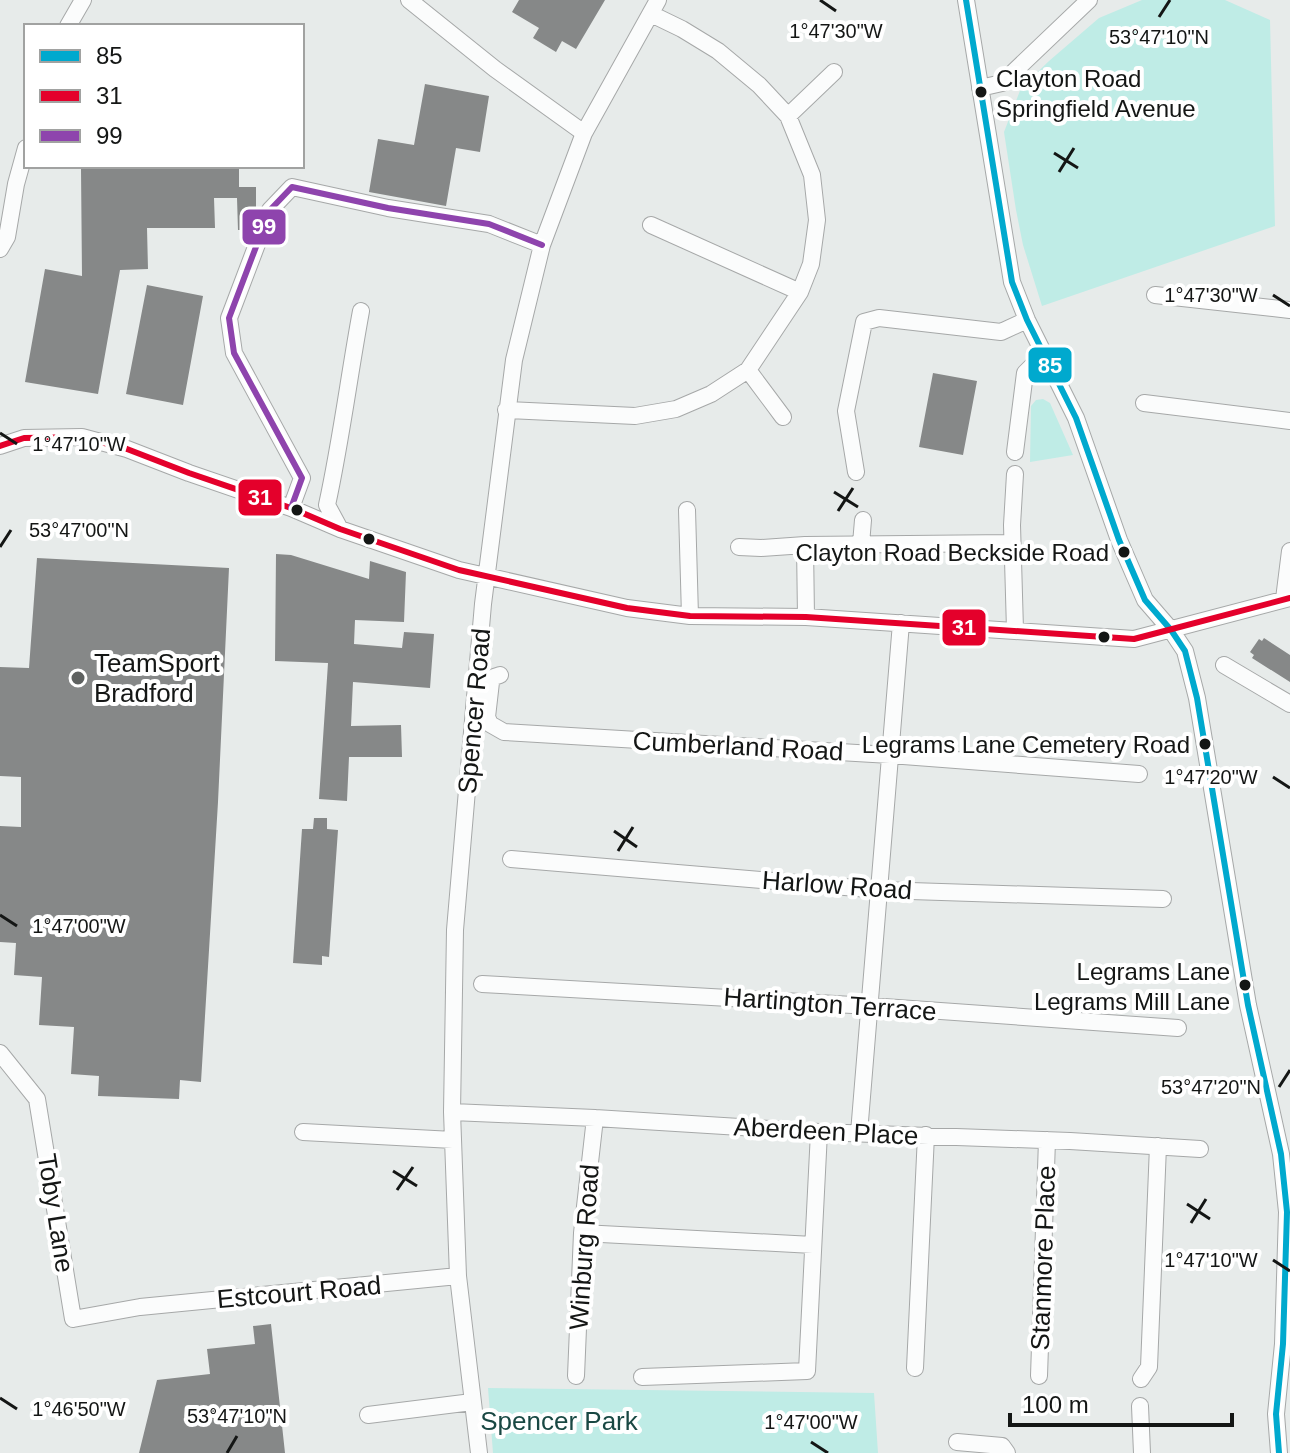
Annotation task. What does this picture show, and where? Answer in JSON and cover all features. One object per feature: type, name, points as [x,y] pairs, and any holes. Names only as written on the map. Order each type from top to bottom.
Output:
[{"type":"street","points":[[69,24],[83,0]]},
{"type":"street","points":[[409,0],[495,69],[584,133]]},
{"type":"street","points":[[966,0],[1012,282],[1027,320],[1076,418],[1119,540],[1145,600],[1185,651],[1197,698],[1248,1005],[1285,1153],[1287,1345],[1276,1414],[1279,1453]]},
{"type":"street","points":[[980,88],[1002,83],[1089,0]]},
{"type":"street","points":[[506,410],[635,416],[676,409],[711,394],[748,370],[800,292],[811,264],[817,220],[812,175],[788,116],[759,85],[718,51],[654,7]]},
{"type":"street","name":"Spencer Road","points":[[479,1453],[458,1276],[452,1112],[455,930],[483,604],[506,410],[514,360],[542,245],[584,133],[654,7]]},
{"type":"street","points":[[788,116],[834,72]]},
{"type":"street","points":[[0,249],[7,237],[24,155]]},
{"type":"street","points":[[291,508],[302,478],[234,353],[229,318],[270,210],[292,187],[388,208],[489,224],[542,245]]},
{"type":"street","points":[[651,225],[800,292]]},
{"type":"street","points":[[1155,295],[1290,310]]},
{"type":"street","points":[[340,529],[327,505],[361,311]]},
{"type":"street","points":[[856,472],[846,411],[864,322],[879,318],[1001,332],[1027,320]]},
{"type":"street","points":[[1015,452],[1025,373],[1044,354]]},
{"type":"street","points":[[748,370],[783,417]]},
{"type":"street","points":[[1144,403],[1290,421]]},
{"type":"street","points":[[0,446],[24,438],[82,437],[127,449],[459,570],[627,608],[690,616],[806,617],[1134,639],[1287,598],[1290,551]]},
{"type":"street","points":[[1015,474],[1012,543],[1015,630]]},
{"type":"street","points":[[687,510],[690,616]]},
{"type":"street","points":[[861,544],[863,520]]},
{"type":"street","points":[[739,547],[1012,543]]},
{"type":"street","points":[[805,545],[806,617]]},
{"type":"street","points":[[859,1133],[901,623]]},
{"type":"street","points":[[1224,665],[1290,704]]},
{"type":"street","name":"Cumberland Road","points":[[500,675],[491,682],[487,717],[490,724],[504,732],[890,755],[1139,774]]},
{"type":"street","name":"Harlow Road","points":[[511,859],[880,890],[1163,899]]},
{"type":"street","name":"Hartington Terrace","points":[[482,984],[870,1006],[1178,1028]]},
{"type":"street","name":"Toby Lane","points":[[0,1053],[37,1099],[73,1319],[140,1307]]},
{"type":"street","name":"Aberdeen Place","points":[[452,1112],[1200,1149]]},
{"type":"street","name":"Winburg Road","points":[[576,1376],[582,1233],[595,1118]]},
{"type":"street","points":[[303,1132],[453,1140]]},
{"type":"street","points":[[642,1377],[807,1371],[819,1132]]},
{"type":"street","points":[[915,1368],[926,1135]]},
{"type":"street","name":"Stanmore Place","points":[[1039,1376],[1047,1140]]},
{"type":"street","points":[[1141,1379],[1149,1367],[1158,1146]]},
{"type":"street","points":[[582,1233],[813,1245]]},
{"type":"street","name":"Estcourt Road","points":[[140,1307],[458,1276]]},
{"type":"street","points":[[368,1415],[472,1402]]},
{"type":"street","points":[[1140,1406],[1142,1453]]},
{"type":"street","points":[[957,1442],[1002,1446],[1007,1453]]},
{"type":"green space","points":[[1142,0],[1225,0],[1270,20],[1275,226],[1042,306],[1023,245],[1004,132],[1021,88],[1049,61],[1099,18]]},
{"type":"green space","points":[[1043,399],[1050,403],[1073,455],[1030,462],[1031,406],[1036,400]]},
{"type":"green space","name":"Spencer Park","points":[[488,1388],[874,1393],[878,1453],[493,1453]]},
{"type":"building","points":[[519,0],[605,0],[576,49],[562,41],[556,52],[533,38],[539,28],[512,12]]},
{"type":"building","points":[[425,84],[489,96],[480,152],[456,148],[446,206],[369,192],[378,139],[414,145]]},
{"type":"building","points":[[239,168],[239,187],[256,187],[256,216],[251,230],[238,230],[237,198],[214,198],[215,228],[147,228],[148,269],[120,270],[98,394],[25,382],[45,269],[82,276],[81,169]]},
{"type":"building","points":[[147,285],[203,296],[183,405],[126,394]]},
{"type":"building","points":[[933,373],[977,381],[963,455],[919,447]]},
{"type":"building","points":[[276,554],[291,555],[369,579],[370,561],[406,572],[404,622],[355,620],[354,644],[402,648],[404,632],[434,634],[430,688],[353,682],[351,726],[401,725],[402,757],[349,757],[347,801],[319,799],[328,663],[275,661]]},
{"type":"building","points":[[37,558],[229,568],[201,1082],[180,1080],[179,1099],[98,1096],[99,1076],[71,1074],[74,1027],[39,1025],[42,977],[14,975],[16,943],[0,942],[0,826],[21,827],[21,777],[0,776],[0,667],[29,668]]},
{"type":"building","points":[[1264,638],[1290,655],[1290,682],[1252,658],[1254,655],[1250,652],[1259,639],[1262,641]]},
{"type":"building","points":[[314,818],[327,818],[327,829],[338,830],[329,957],[322,956],[322,965],[293,963],[302,829],[313,829]]},
{"type":"building","points":[[271,1324],[285,1453],[139,1453],[157,1380],[210,1374],[207,1349],[255,1344],[253,1326]]},
{"type":"transit line","name":"85","points":[[966,0],[1012,282],[1027,320],[1076,418],[1119,540],[1145,600],[1185,651],[1197,698],[1248,1005],[1281,1154],[1287,1212],[1283,1344],[1276,1414],[1279,1453]]},
{"type":"transit line","name":"99","points":[[291,508],[302,478],[234,353],[229,318],[270,210],[292,187],[388,208],[489,224],[542,245]]},
{"type":"transit line","name":"31","points":[[0,446],[24,438],[82,437],[127,449],[459,570],[627,608],[690,616],[806,617],[1134,639],[1290,598]]},
{"type":"place","name":"Clayton Road Springfield Avenue","points":[[981,92]]},
{"type":"place","name":"Clayton Road Beckside Road","points":[[1124,552]]},
{"type":"place","name":"TeamSport Bradford","points":[[78,678]]},
{"type":"place","name":"Legrams Lane Cemetery Road","points":[[1205,744]]},
{"type":"place","name":"Legrams Lane Legrams Mill Lane","points":[[1245,985]]}]
